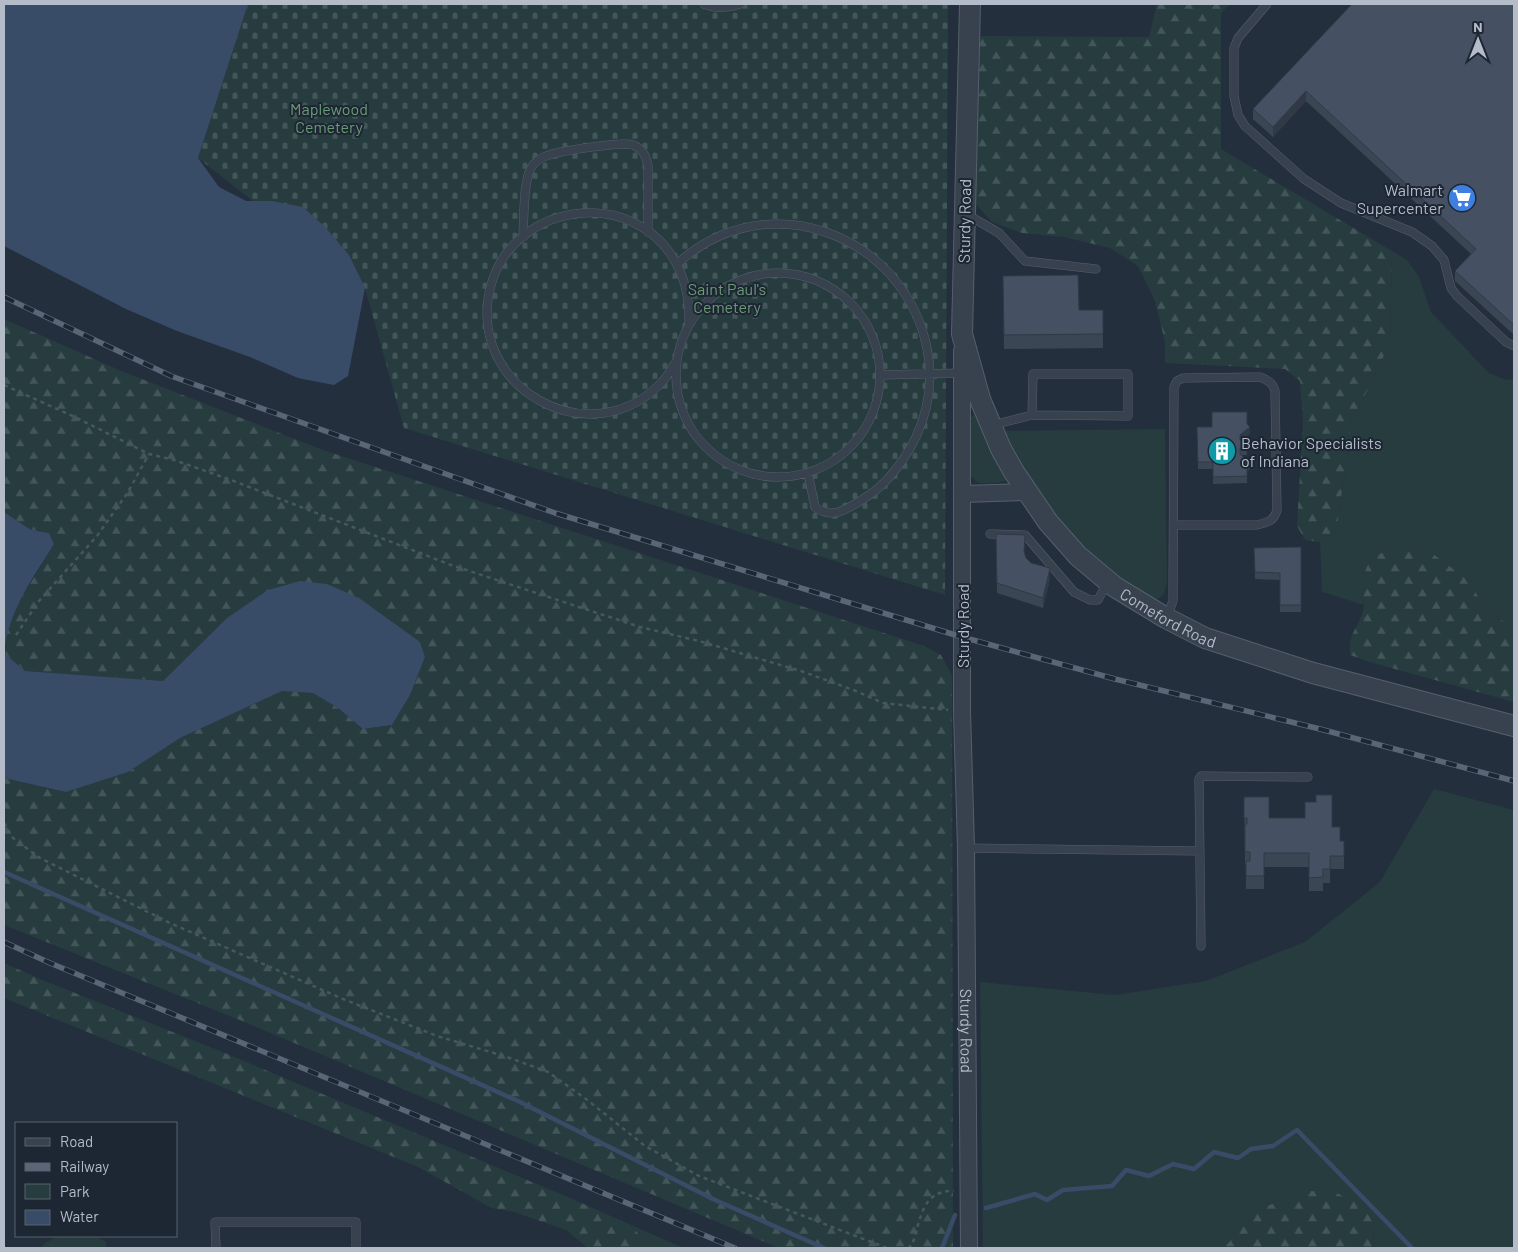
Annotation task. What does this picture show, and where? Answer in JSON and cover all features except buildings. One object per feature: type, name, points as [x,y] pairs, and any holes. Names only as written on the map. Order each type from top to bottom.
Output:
[{"type":"street","name":"Sturdy Road","points":[[969,1248],[966,848],[962,712],[962,334],[970,4]]},
{"type":"street","name":"Comeford Road","points":[[962,334],[973,377],[991,425],[1001,449],[1026,492],[1048,522],[1078,556],[1108,581],[1166,618],[1205,638],[1296,668],[1514,726]]},
{"type":"street","points":[[962,494],[1026,492]]},
{"type":"lane","points":[[704,4],[724,8],[740,4]]},
{"type":"lane","points":[[1267,4],[1238,38],[1234,48],[1234,96],[1238,115],[1245,126],[1304,180],[1341,203],[1412,232],[1432,246],[1444,260],[1451,288],[1457,296],[1506,342],[1514,346]]},
{"type":"lane","points":[[523,237],[527,178],[531,167],[540,158],[552,154],[618,144],[632,144],[646,156],[648,166],[648,232]]},
{"type":"lane","points":[[676,361],[678,396],[682,411],[689,425],[710,452],[722,461],[750,473],[770,477],[788,476],[808,473],[825,466],[839,457],[855,442],[866,427],[875,409],[881,375],[876,345],[869,327],[844,296],[829,286],[800,275],[769,273],[752,276],[734,282],[719,291],[706,302],[689,324],[676,361],[664,380],[634,403],[618,410],[598,414],[581,414],[560,410],[533,398],[521,389],[500,363],[489,334],[487,318],[488,300],[498,268],[507,253],[523,237],[545,222],[563,216],[595,212],[623,219],[648,232],[668,250],[677,264],[685,284],[689,302],[689,324]]},
{"type":"lane","points":[[965,212],[999,233],[1025,261],[1096,269]]},
{"type":"lane","points":[[677,264],[691,251],[713,238],[740,228],[764,224],[788,224],[810,227],[831,233],[854,244],[876,259],[897,281],[912,305],[923,330],[929,358],[927,402],[923,418],[908,452],[892,475],[868,496],[847,509],[833,514],[822,512],[815,507],[808,473]]},
{"type":"lane","points":[[881,375],[962,373]]},
{"type":"lane","points":[[991,425],[1032,415],[1128,416],[1128,374],[1033,374],[1032,415]]},
{"type":"lane","points":[[1166,618],[1173,601],[1174,387],[1177,380],[1183,378],[1265,378],[1272,384],[1275,391],[1277,510],[1275,517],[1269,522],[1257,525],[1174,526]]},
{"type":"lane","points":[[990,534],[1025,535],[1074,592],[1090,600],[1098,600],[1108,581]]},
{"type":"lane","points":[[1202,946],[1199,779],[1202,776],[1308,778]]},
{"type":"lane","points":[[966,848],[1199,851]]},
{"type":"lane","points":[[216,1248],[215,1222],[356,1222],[356,1248]]},
{"type":"path","points":[[4,384],[150,454],[174,460],[232,480],[451,565],[640,627],[699,641],[800,671],[856,690],[883,702],[962,712]]},
{"type":"path","points":[[16,635],[40,601],[97,536],[128,492],[150,454]]},
{"type":"path","points":[[4,823],[13,838],[40,858],[170,923],[344,999],[436,1036],[508,1057],[548,1072],[586,1099],[645,1146],[699,1176],[887,1248]]},
{"type":"path","points":[[908,1248],[912,1245],[924,1208],[932,1196],[946,1191],[968,1191]]},
{"type":"green space","name":"Saint Paul's Cemetery","points":[[248,4],[948,4],[945,595],[404,428],[365,288],[198,158]]},
{"type":"green space","points":[[1157,4],[1230,4],[1221,13],[1221,149],[1392,251],[1390,343],[1352,420],[1337,527],[1325,543],[1305,540],[1297,526],[1303,421],[1300,381],[1285,369],[1165,363],[1165,342],[1155,301],[1138,266],[1110,248],[1064,237],[1022,233],[992,222],[975,203],[975,36],[1149,37]]},
{"type":"green space","points":[[1392,251],[1407,260],[1419,277],[1431,312],[1489,373],[1506,380],[1514,379],[1514,628],[1490,612],[1464,577],[1365,572],[1362,594],[1364,605],[1322,592],[1320,542],[1325,543],[1337,527],[1352,420],[1390,343]]},
{"type":"green space","points":[[4,319],[119,370],[320,449],[924,646],[941,655],[952,676],[953,1248],[779,1248],[247,1023],[4,925],[4,778],[66,792],[128,772],[180,738],[282,691],[313,693],[338,708],[363,729],[392,725],[410,695],[425,657],[227,618],[163,681],[25,671],[4,653],[7,632],[18,604],[54,544],[49,533],[31,530],[4,512]]},
{"type":"green space","points":[[975,413],[1005,475],[1005,481],[978,483],[970,475],[971,417]]},
{"type":"green space","points":[[1165,429],[1167,582],[1164,594],[1154,602],[1101,567],[1046,510],[1006,442],[1005,431]]},
{"type":"green space","points":[[1396,548],[1426,549],[1464,577],[1490,612],[1514,628],[1514,702],[1350,655],[1350,641],[1362,616],[1364,607],[1362,592],[1364,575],[1367,568],[1374,558]]},
{"type":"green space","points":[[1434,789],[1514,810],[1514,1248],[1373,1248],[1374,1221],[1304,1191],[1224,1248],[983,1248],[980,982],[1115,995],[1206,981],[1305,942],[1380,882]]},
{"type":"green space","points":[[4,963],[220,1051],[631,1225],[643,1239],[643,1248],[588,1248],[566,1230],[514,1212],[492,1208],[418,1167],[4,998]]},
{"type":"green space","points":[[1304,1191],[1332,1191],[1356,1202],[1374,1221],[1373,1248],[1224,1248],[1250,1218],[1267,1206]]},
{"type":"green space","points":[[631,1225],[684,1248],[643,1248],[643,1239]]},
{"type":"green space","points":[[56,1237],[97,1237],[106,1242],[106,1248],[41,1248],[45,1243]]},
{"type":"water","points":[[4,4],[248,4],[198,158],[219,187],[246,201],[272,201],[303,207],[326,228],[349,255],[365,288],[348,376],[334,385],[298,378],[250,357],[177,331],[126,309],[4,246]]},
{"type":"water","points":[[4,512],[31,530],[49,533],[54,544],[16,609],[4,653]]},
{"type":"water","points":[[300,581],[327,584],[359,598],[420,642],[425,657],[410,695],[392,725],[363,729],[338,708],[313,693],[282,691],[180,738],[128,772],[66,792],[4,778],[4,653],[25,671],[163,681],[227,618],[268,590]]},
{"type":"waterway","points":[[4,872],[518,1101],[715,1200],[824,1248]]},
{"type":"waterway","points":[[986,1208],[1035,1194],[1047,1200],[1063,1190],[1112,1186],[1126,1170],[1149,1176],[1173,1164],[1194,1169],[1214,1152],[1238,1158],[1251,1149],[1273,1146],[1297,1130],[1412,1248]]},
{"type":"waterway","points":[[942,1248],[955,1215]]},
{"type":"railway","points":[[4,297],[171,376],[555,513],[962,637],[1115,679],[1320,729],[1514,781]]},
{"type":"railway","points":[[4,942],[50,963],[735,1248]]},
{"type":"place","name":"Walmart Supercenter","points":[[1462,198]]},
{"type":"place","name":"Behavior Specialists of Indiana","points":[[1222,451]]},
{"type":"park label","name":"Maplewood Cemetery","points":[[329,117]]}]
